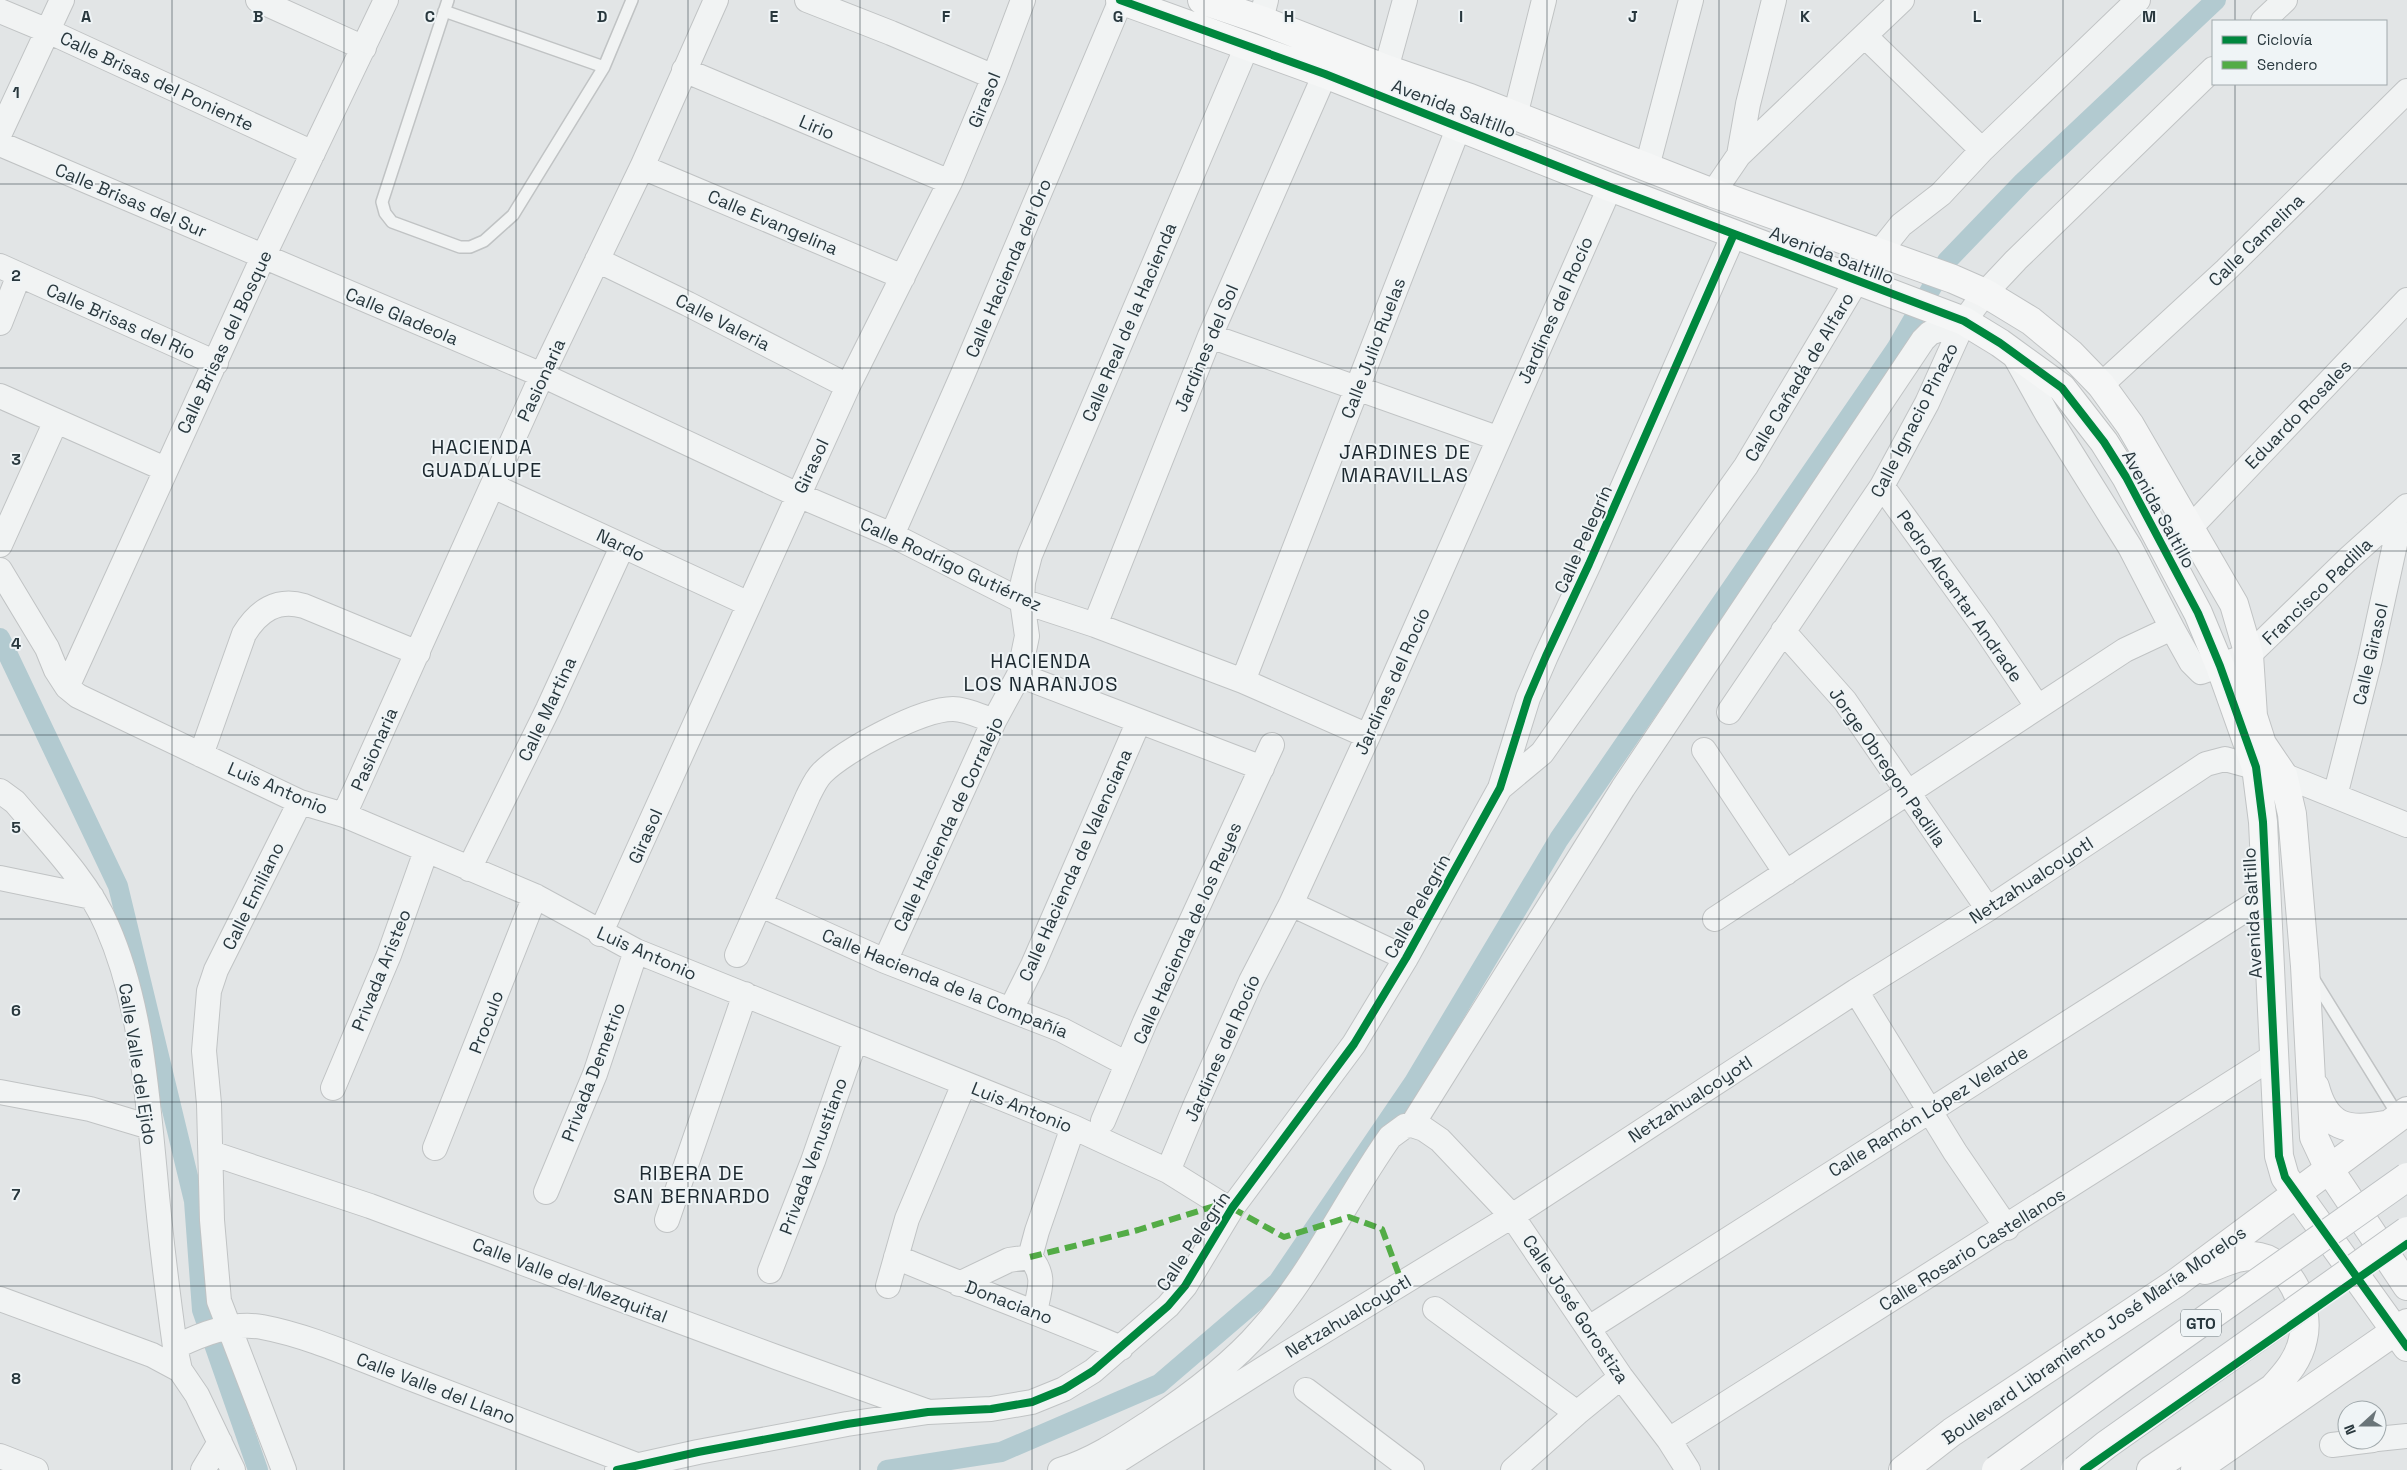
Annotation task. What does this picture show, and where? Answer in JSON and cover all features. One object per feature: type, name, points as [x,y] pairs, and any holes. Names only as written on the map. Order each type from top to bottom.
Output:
[{"type":"street","points":[[0,133],[62,0]]},
{"type":"street","points":[[258,0],[364,48]]},
{"type":"street","name":"Calle Brisas del Bosque","points":[[67,687],[263,257],[386,0]]},
{"type":"street","name":"Pasionaria","points":[[344,815],[542,375],[642,166],[716,0]]},
{"type":"street","points":[[807,0],[892,33],[994,77]]},
{"type":"street","name":"Girasol","points":[[600,934],[848,386],[950,182],[994,77],[1022,0]]},
{"type":"street","name":"Avenida Saltillo","points":[[1121,0],[1325,74],[1610,187],[1964,321],[2062,388],[2104,442],[2126,477],[2198,613],[2220,666],[2256,767],[2263,822],[2279,1156],[2285,1177],[2404,1333]]},
{"type":"street","name":"Calle Hacienda del Oro","points":[[892,535],[962,376],[1121,0]]},
{"type":"street","name":"Avenida Saltillo","points":[[1202,0],[1263,10],[1386,69],[1470,98],[1712,194],[1954,279],[1986,293],[2031,321],[2070,353],[2101,385],[2130,424],[2234,604],[2250,656],[2253,716],[2262,744],[2283,775],[2292,814],[2305,966],[2314,1137],[2329,1169],[2407,1286]]},
{"type":"street","points":[[1386,69],[1405,0]]},
{"type":"street","points":[[1515,116],[1544,0]]},
{"type":"street","points":[[1647,167],[1691,0]]},
{"type":"street","points":[[1739,155],[1748,104],[1774,0]]},
{"type":"street","points":[[1712,194],[1739,155],[1902,0]]},
{"type":"street","name":"Calle Cañadá de Alfaro","points":[[1500,788],[1542,753],[1746,466],[1865,283],[1887,256],[1901,225],[1941,194],[1982,150],[2138,0]]},
{"type":"street","points":[[2264,20],[2285,0]]},
{"type":"street","name":"Calle Brisas del Poniente","points":[[0,12],[48,31],[313,152]]},
{"type":"street","points":[[1865,36],[1982,150]]},
{"type":"street","name":"Calle Real de la Hacienda","points":[[1022,601],[1023,582],[1030,555],[1247,46]]},
{"type":"street","name":"Lirio","points":[[684,70],[950,182]]},
{"type":"street","name":"Calle Ignacio Pinazo","points":[[1729,712],[1882,486],[1927,403],[1964,321],[2016,260],[2212,70]]},
{"type":"street","name":"Jardines del Sol","points":[[1095,625],[1210,336],[1325,74]]},
{"type":"street","name":"Calle Camelina","points":[[2101,385],[2226,270],[2407,91]]},
{"type":"street","name":"Calle Julio Ruelas","points":[[1243,682],[1470,98]]},
{"type":"street","name":"Calle Brisas del Sur","points":[[0,144],[263,257]]},
{"type":"street","name":"Calle Evangelina","points":[[642,166],[903,277]]},
{"type":"street","name":"Jardines del Rocío","points":[[1168,1171],[1251,981],[1291,904],[1368,736],[1497,438],[1610,187]]},
{"type":"street","name":"Calle Pelegrín","points":[[928,1412],[991,1410],[1032,1402],[1064,1389],[1092,1371],[1121,1348],[1168,1306],[1185,1286],[1232,1208],[1354,1044],[1406,958],[1500,788],[1528,698],[1734,234]]},
{"type":"street","name":"Calle Gladeola","points":[[263,257],[542,375]]},
{"type":"street","name":"Calle Valeria","points":[[597,260],[688,304],[848,386]]},
{"type":"street","points":[[0,323],[10,270]]},
{"type":"street","name":"Calle Brisas del Río","points":[[10,270],[216,362]]},
{"type":"street","name":"Eduardo Rosales","points":[[2189,528],[2407,300]]},
{"type":"street","points":[[1060,1470],[1100,1453],[1162,1414],[1242,1350],[1278,1311],[1390,1137],[1396,1131],[1412,1125],[1623,788],[1923,340],[1930,333],[1964,321]]},
{"type":"street","points":[[1210,336],[1497,438]]},
{"type":"street","points":[[1715,919],[2037,706],[2125,650],[2172,628],[2130,548],[2047,414],[2013,353]]},
{"type":"street","name":"Calle Rodrigo Gutiérrez","points":[[542,375],[798,495],[892,535],[1022,601],[1095,625],[1243,682],[1368,736]]},
{"type":"street","points":[[0,396],[165,469]]},
{"type":"street","points":[[0,545],[56,421]]},
{"type":"street","name":"Nardo","points":[[493,486],[749,604]]},
{"type":"street","name":"Pedro Alcantar Andrade","points":[[1882,486],[1983,626],[2037,706]]},
{"type":"street","name":"Francisco Padilla","points":[[2172,628],[2191,662],[2201,672],[2250,656],[2347,560],[2404,509]]},
{"type":"street","name":"Calle Girasol","points":[[2335,796],[2370,659],[2404,509]]},
{"type":"street","name":"Calle Martina","points":[[468,869],[548,709],[622,547]]},
{"type":"street","points":[[0,570],[33,624],[67,687]]},
{"type":"street","name":"Calle Hacienda de Corralejo","points":[[885,961],[994,721],[1019,675],[1027,636],[1022,601]]},
{"type":"street","points":[[201,755],[244,634],[258,617],[277,604],[293,603],[304,606],[418,653]]},
{"type":"street","name":"Jorge Obregon Padilla","points":[[1783,631],[1845,702],[1988,909]]},
{"type":"street","points":[[1019,675],[1262,768]]},
{"type":"street","name":"Luis Antonio","points":[[67,687],[95,704],[300,802],[344,815],[535,896],[600,934],[636,951],[745,994],[855,1041],[1073,1127],[1168,1171],[1221,1204],[1232,1208]]},
{"type":"street","points":[[738,955],[808,796],[821,774],[832,765],[889,730],[933,711],[955,708],[994,721]]},
{"type":"street","name":"Calle Hacienda de Valenciana","points":[[1010,1009],[1033,965],[1138,721]]},
{"type":"street","name":"Calle Hacienda de los Reyes","points":[[1103,1121],[1272,745]]},
{"type":"street","points":[[1704,750],[1786,873]]},
{"type":"street","name":"Netzahualcoyotl","points":[[1103,1470],[1288,1353],[1512,1216],[1856,991],[1988,909],[2206,764],[2225,759],[2283,775],[2407,825]]},
{"type":"street","name":"Calle Valle del Ejido","points":[[0,791],[15,802],[92,897],[107,925],[127,986],[141,1057],[163,1256],[175,1347],[180,1370],[197,1394],[233,1470]]},
{"type":"street","name":"Calle Emiliano","points":[[284,1470],[268,1424],[219,1301],[212,1220],[211,1153],[204,1051],[209,991],[216,970],[300,802]]},
{"type":"street","name":"Privada Aristeo","points":[[333,1088],[389,954],[426,851]]},
{"type":"street","points":[[0,878],[92,897]]},
{"type":"street","name":"Proculo","points":[[435,1148],[535,896]]},
{"type":"street","name":"Calle Ramón López Velarde","points":[[1589,1328],[2267,896]]},
{"type":"street","points":[[1291,904],[1406,958]]},
{"type":"street","name":"Calle Hacienda de la Compañía","points":[[761,905],[885,961],[1062,1030],[1127,1064]]},
{"type":"street","name":"Privada Demetrio","points":[[546,1192],[595,1074],[636,951]]},
{"type":"street","points":[[1856,991],[1955,1152],[2007,1228]]},
{"type":"street","points":[[667,1220],[745,994]]},
{"type":"street","name":"Privada Venustiano","points":[[770,1270],[813,1161],[855,1041]]},
{"type":"street","name":"Calle Rosario Castellanos","points":[[1669,1440],[2007,1228],[2274,1056]]},
{"type":"street","points":[[2309,1063],[2317,1094],[2330,1119],[2351,1128],[2362,1129],[2397,1118]]},
{"type":"street","points":[[888,1286],[907,1219],[964,1084]]},
{"type":"street","points":[[0,1092],[90,1109],[150,1127]]},
{"type":"street","name":"Boulevard Libramiento José María Morelos","points":[[1903,1470],[1952,1432],[2176,1283],[2397,1118]]},
{"type":"street","name":"Calle José Gorostiza","points":[[1412,1125],[1424,1129],[1440,1140],[1512,1216],[1621,1377],[1669,1440],[1688,1470]]},
{"type":"street","points":[[1030,1257],[1039,1224],[1073,1127]]},
{"type":"street","name":"Calle Valle del Mezquital","points":[[211,1153],[370,1206],[776,1358],[928,1412]]},
{"type":"street","name":"GTO","points":[[1996,1470],[2407,1177]]},
{"type":"street","name":"GTO","points":[[2074,1470],[2106,1445],[2407,1231]]},
{"type":"street","points":[[2151,1470],[2273,1388],[2286,1375],[2297,1359],[2304,1338],[2303,1316],[2299,1296],[2288,1276],[2273,1263],[2255,1256],[2243,1257],[2228,1261],[2176,1283]]},
{"type":"street","name":"Donaciano","points":[[896,1257],[959,1284],[1035,1311],[1121,1348]]},
{"type":"street","points":[[959,1284],[1009,1260],[1030,1257]]},
{"type":"street","points":[[1030,1257],[1040,1271],[1041,1278],[1035,1311]]},
{"type":"street","points":[[0,1299],[152,1355],[180,1370]]},
{"type":"street","points":[[1435,1309],[1577,1413]]},
{"type":"street","points":[[175,1347],[202,1334],[228,1327]]},
{"type":"street","name":"Calle Valle del Llano","points":[[228,1327],[261,1327],[301,1338],[628,1468]]},
{"type":"street","points":[[2195,1470],[2404,1333]]},
{"type":"street","points":[[1513,1470],[1621,1377]]},
{"type":"street","points":[[1306,1390],[1412,1470]]},
{"type":"street","points":[[628,1468],[698,1452],[928,1412]]},
{"type":"street","points":[[2387,1439],[2407,1436]]},
{"type":"street","points":[[204,1470],[220,1442]]},
{"type":"street","points":[[2332,1445],[2337,1444]]},
{"type":"street","points":[[0,1456],[36,1470]]},
{"type":"lane","points":[[604,67],[446,6],[382,202],[385,214],[392,222],[451,244],[470,247],[484,241],[513,215],[604,67],[632,0]]},
{"type":"lane","points":[[2305,966],[2397,1118]]},
{"type":"waterway","points":[[887,1470],[1001,1452],[1159,1384],[1278,1282],[1414,1082],[1559,839],[1896,349],[1947,261],[2023,182],[2216,0]]},
{"type":"waterway","points":[[0,638],[118,886],[194,1201],[202,1310],[258,1470]]},
{"type":"marked path","points":[[1030,1257],[1138,1230],[1221,1204]]},
{"type":"marked path","points":[[1232,1208],[1284,1237],[1349,1217],[1382,1229],[1402,1283]]},
{"type":"cycle path","points":[[1120,0],[1325,74],[1610,187],[1964,321],[2000,343],[2062,388],[2104,442],[2126,477],[2198,613],[2220,666],[2256,767],[2263,822],[2279,1156],[2285,1177],[2407,1347]]},
{"type":"cycle path","points":[[617,1470],[698,1452],[847,1424],[928,1412],[991,1409],[1032,1402],[1064,1389],[1093,1371],[1168,1306],[1185,1286],[1232,1208],[1354,1044],[1406,958],[1500,788],[1528,698],[1734,234]]},
{"type":"cycle path","points":[[2084,1470],[2407,1244]]},
{"type":"district","name":"HACIENDA GUADALUPE","points":[[482,458]]},
{"type":"district","name":"JARDINES DE MARAVILLAS","points":[[1405,464]]},
{"type":"district","name":"HACIENDA LOS NARANJOS","points":[[1041,672]]},
{"type":"district","name":"RIBERA DE SAN BERNARDO","points":[[692,1184]]}]
